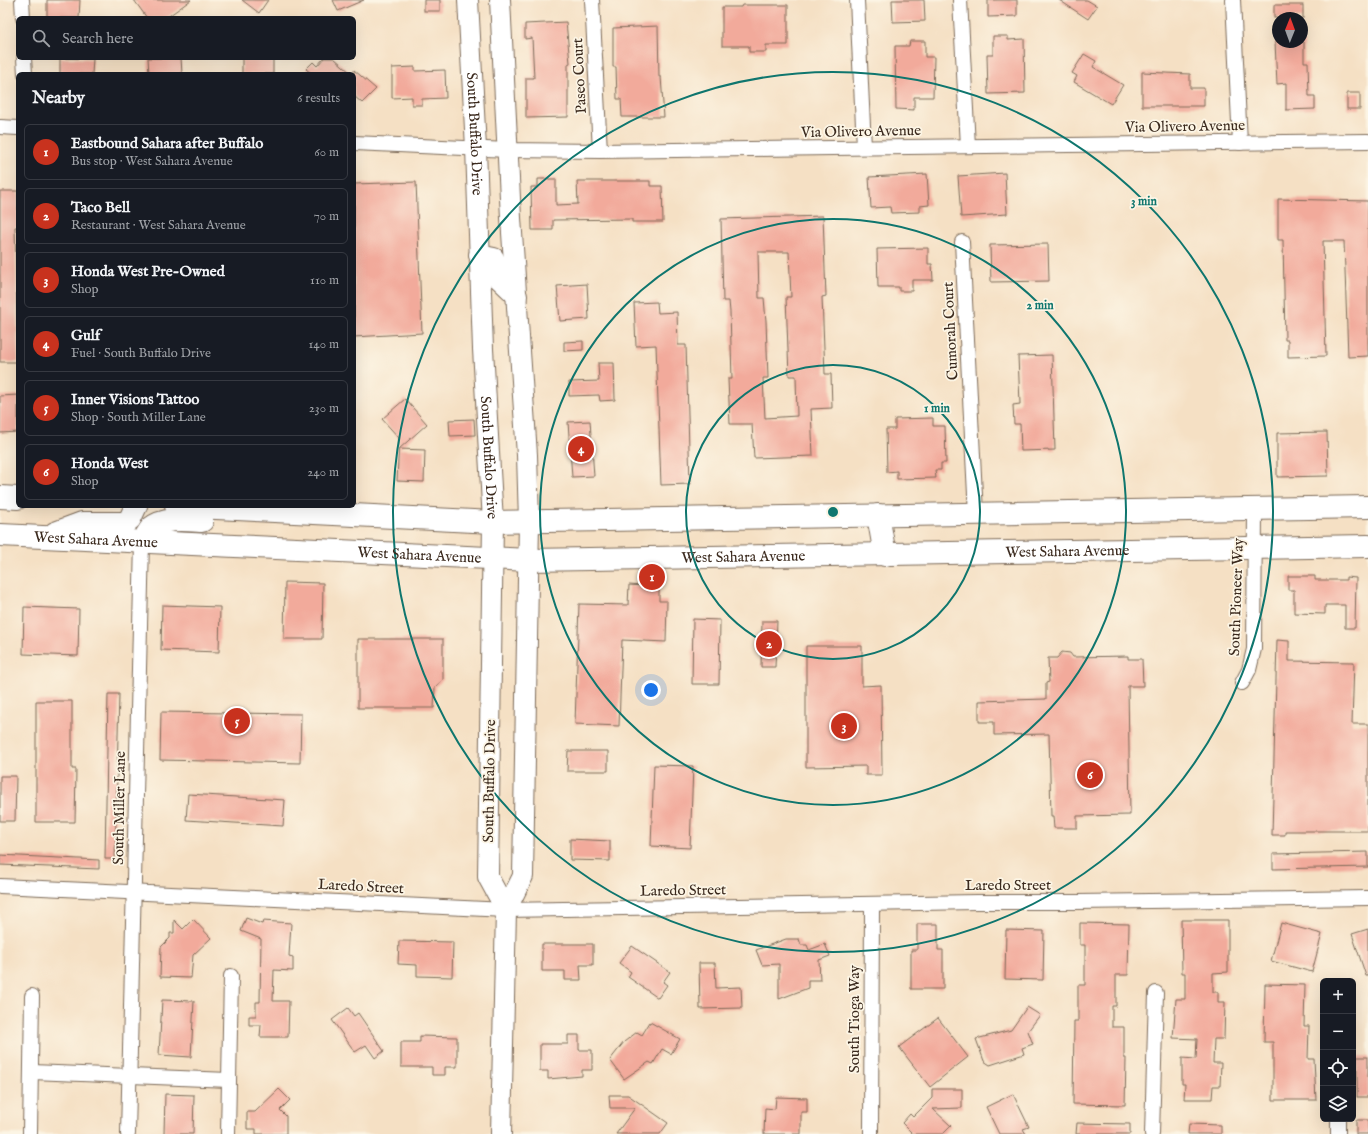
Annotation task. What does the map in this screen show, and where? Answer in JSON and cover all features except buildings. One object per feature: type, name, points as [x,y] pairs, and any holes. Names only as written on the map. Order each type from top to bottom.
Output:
[{"type":"main road","name":"South Buffalo Drive","points":[[468,0],[476,148],[483,349],[493,522],[488,877],[506,910]]},
{"type":"main road","name":"South Buffalo Drive","points":[[500,0],[530,560],[522,876],[506,910],[501,1134]]},
{"type":"main road","points":[[480,255],[494,258],[497,266],[498,278],[517,296]]},
{"type":"main road","points":[[0,497],[16,498]]},
{"type":"main road","points":[[214,508],[493,522],[1368,507]]},
{"type":"main road","points":[[44,537],[82,523],[125,523],[130,519],[135,508]]},
{"type":"main road","points":[[142,542],[151,529],[157,525],[180,520],[208,521],[233,509]]},
{"type":"main road","points":[[878,515],[885,554]]},
{"type":"main road","name":"West Sahara Avenue","points":[[0,535],[530,560],[1368,546]]},
{"type":"street","points":[[22,0],[23,16]]},
{"type":"street","name":"Paseo Court","points":[[592,0],[600,151]]},
{"type":"street","points":[[857,0],[864,148]]},
{"type":"street","points":[[960,0],[968,146]]},
{"type":"street","points":[[1233,0],[1240,143]]},
{"type":"street","points":[[24,60],[25,72]]},
{"type":"street","points":[[0,127],[16,128]]},
{"type":"street","name":"Via Olivero Avenue","points":[[356,143],[508,150],[600,151],[1368,141]]},
{"type":"street","name":"Cumorah Court","points":[[962,242],[976,514]]},
{"type":"street","name":"South Pioneer Way","points":[[1242,683],[1249,670],[1254,649],[1255,509]]},
{"type":"street","name":"South Miller Lane","points":[[128,1134],[142,542]]},
{"type":"street","name":"Laredo Street","points":[[0,886],[506,910],[1368,898]]},
{"type":"street","name":"South Tioga Way","points":[[871,1134],[872,904]]},
{"type":"street","points":[[228,1134],[231,976]]},
{"type":"street","points":[[1152,1134],[1156,993]]},
{"type":"street","points":[[30,1134],[32,996]]},
{"type":"street","points":[[32,1072],[229,1080]]},
{"type":"street","points":[[1338,1122],[1338,1134]]},
{"type":"place","name":"Gulf","points":[[581,449]]},
{"type":"place","name":"Eastbound Sahara after Buffalo","points":[[652,577]]},
{"type":"place","name":"Taco Bell","points":[[769,644]]},
{"type":"place","name":"Inner Visions Tattoo","points":[[237,721]]},
{"type":"place","name":"Honda West Pre-Owned","points":[[844,726]]},
{"type":"place","name":"Honda West","points":[[1090,775]]}]
